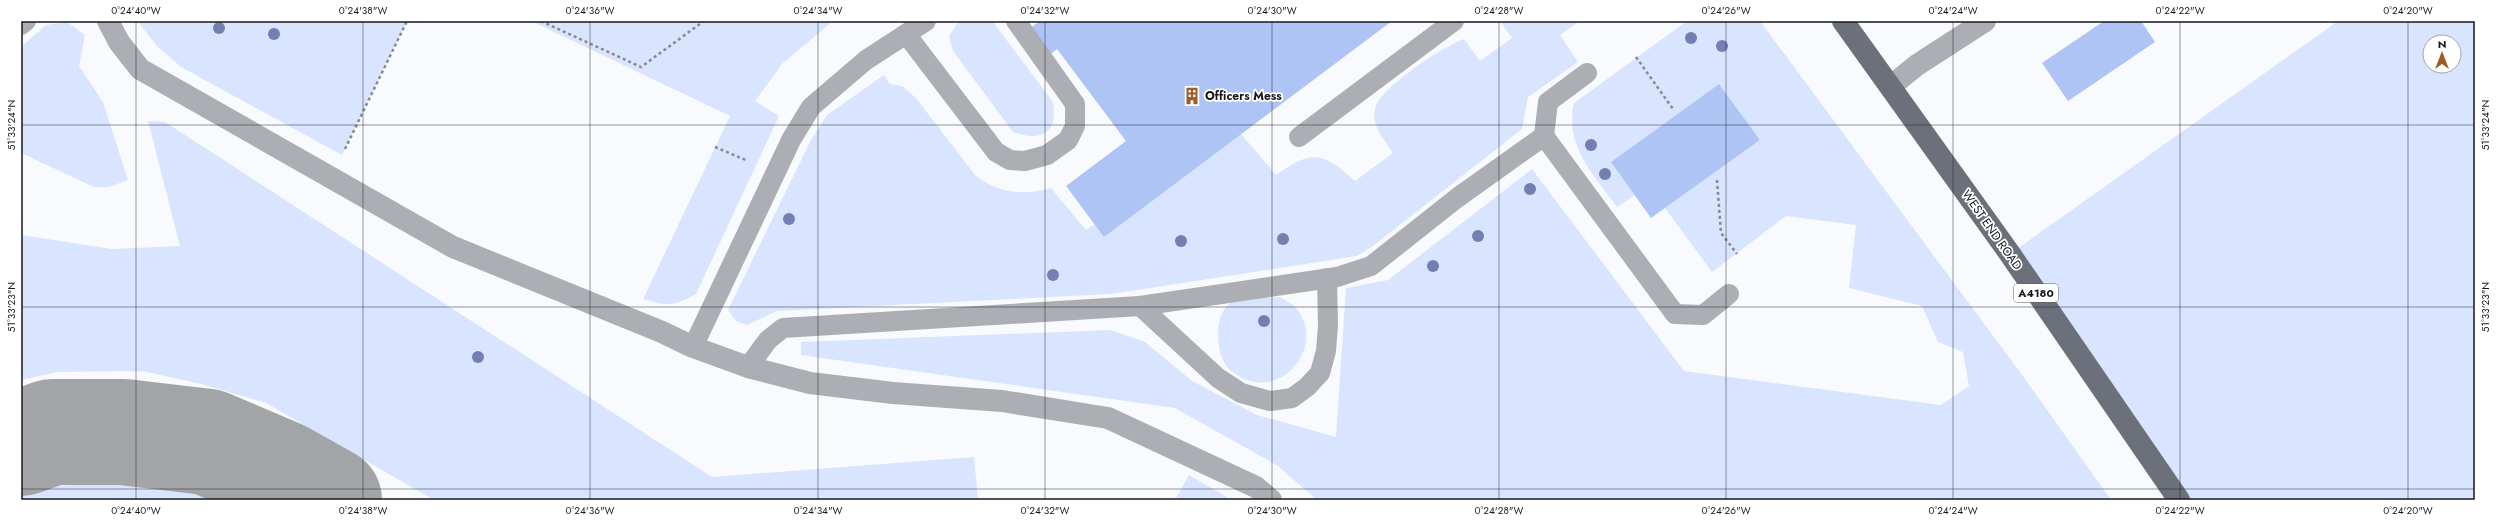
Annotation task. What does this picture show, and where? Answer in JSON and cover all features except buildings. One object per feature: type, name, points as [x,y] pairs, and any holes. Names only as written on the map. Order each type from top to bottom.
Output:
[{"type":"main road","name":"WEST END ROAD","points":[[1842,21],[1891,86],[2179,500]]},
{"type":"street","points":[[108,21],[119,42],[140,69],[453,247],[655,329],[693,347],[748,366],[810,383],[893,393],[1002,401],[1108,418],[1256,487],[1271,500]]},
{"type":"street","points":[[1891,86],[1917,65],[1985,21]]},
{"type":"lane","points":[[21,25],[26,21]]},
{"type":"lane","points":[[693,347],[791,140],[811,107],[866,60],[926,21]]},
{"type":"lane","points":[[906,34],[996,152],[1010,160],[1026,161],[1047,155],[1068,140],[1075,126],[1075,104],[1016,21]]},
{"type":"lane","points":[[1299,137],[1454,21]]},
{"type":"lane","points":[[1587,73],[1548,102],[1544,136],[1675,314],[1702,315],[1729,294]]},
{"type":"lane","points":[[748,366],[768,340],[783,328],[1140,306],[1327,278],[1371,266],[1457,198],[1544,136]]},
{"type":"lane","points":[[1140,306],[1218,378],[1240,393],[1270,401],[1292,398],[1307,387],[1320,373],[1326,351],[1328,324],[1327,278]]},
{"type":"path","points":[[342,155],[407,21]]},
{"type":"path","points":[[541,21],[641,68],[704,21]]},
{"type":"path","points":[[1636,57],[1674,109]]},
{"type":"path","points":[[1717,180],[1721,233],[1737,254]]},
{"type":"shaded area","points":[[137,21],[407,21],[342,155],[181,67],[157,46]]},
{"type":"shaded area","points":[[531,21],[833,21],[783,63],[755,101],[779,116],[696,294],[670,304],[658,303],[643,299],[730,116]]},
{"type":"shaded area","points":[[961,21],[993,22],[1053,102],[1053,121],[1050,128],[1045,132],[1039,135],[1031,136],[1013,132],[953,51],[949,36],[956,25]]},
{"type":"shaded area","points":[[1500,21],[1580,21],[1560,35],[1578,62],[1528,97],[1522,129],[1373,246],[1357,256],[1111,294],[777,311],[747,325],[736,321],[728,310],[811,140],[827,115],[884,75],[890,84],[902,86],[916,98],[975,175],[992,186],[1011,191],[1031,192],[1051,188],[1086,230],[1241,134],[1276,175],[1299,161],[1317,157],[1334,164],[1355,181],[1393,153],[1379,132],[1374,115],[1379,100],[1388,90],[1400,79],[1428,59],[1464,39],[1480,61],[1512,38]]},
{"type":"shaded area","points":[[1687,21],[1760,21],[2025,379],[2111,500],[1317,500],[1278,466],[1175,408],[801,355],[801,342],[1111,330],[1145,342],[1192,381],[1257,415],[1336,437],[1346,288],[1388,280],[1532,169],[1684,371],[1941,405],[1969,386],[1963,352],[1938,342],[1922,306],[1849,288],[1856,225],[1786,216],[1712,272],[1665,208],[1760,140],[1719,84],[1611,162],[1635,195],[1617,207],[1583,159],[1577,146],[1573,133],[1572,119],[1574,103]]},
{"type":"shaded area","points":[[2338,21],[2475,21],[2475,500],[2180,500],[2010,254]]},
{"type":"shaded area","points":[[67,22],[85,35],[79,66],[103,102],[128,180],[109,187],[94,187],[21,153],[21,47],[46,25]]},
{"type":"shaded area","points":[[148,121],[165,122],[712,477],[974,457],[978,500],[434,500],[266,403],[197,383],[142,371],[57,372],[21,380],[21,235],[112,249],[180,246]]},
{"type":"shaded area","points":[[1280,297],[1295,307],[1304,321],[1306,336],[1304,351],[1297,364],[1286,374],[1273,381],[1258,382],[1242,378],[1227,367],[1221,355],[1218,336],[1220,318],[1229,304],[1237,300]]},
{"type":"shaded area","points":[[1189,475],[1232,500],[1175,500]]},
{"type":"shaded area","points":[[118,481],[210,486],[233,500],[21,500],[21,490],[23,489]]},
{"type":"taxiway","points":[[21,443],[52,432],[123,432],[208,442],[281,473],[329,500]]},
{"type":"place","name":"Officers Mess","points":[[1192,96]]}]
